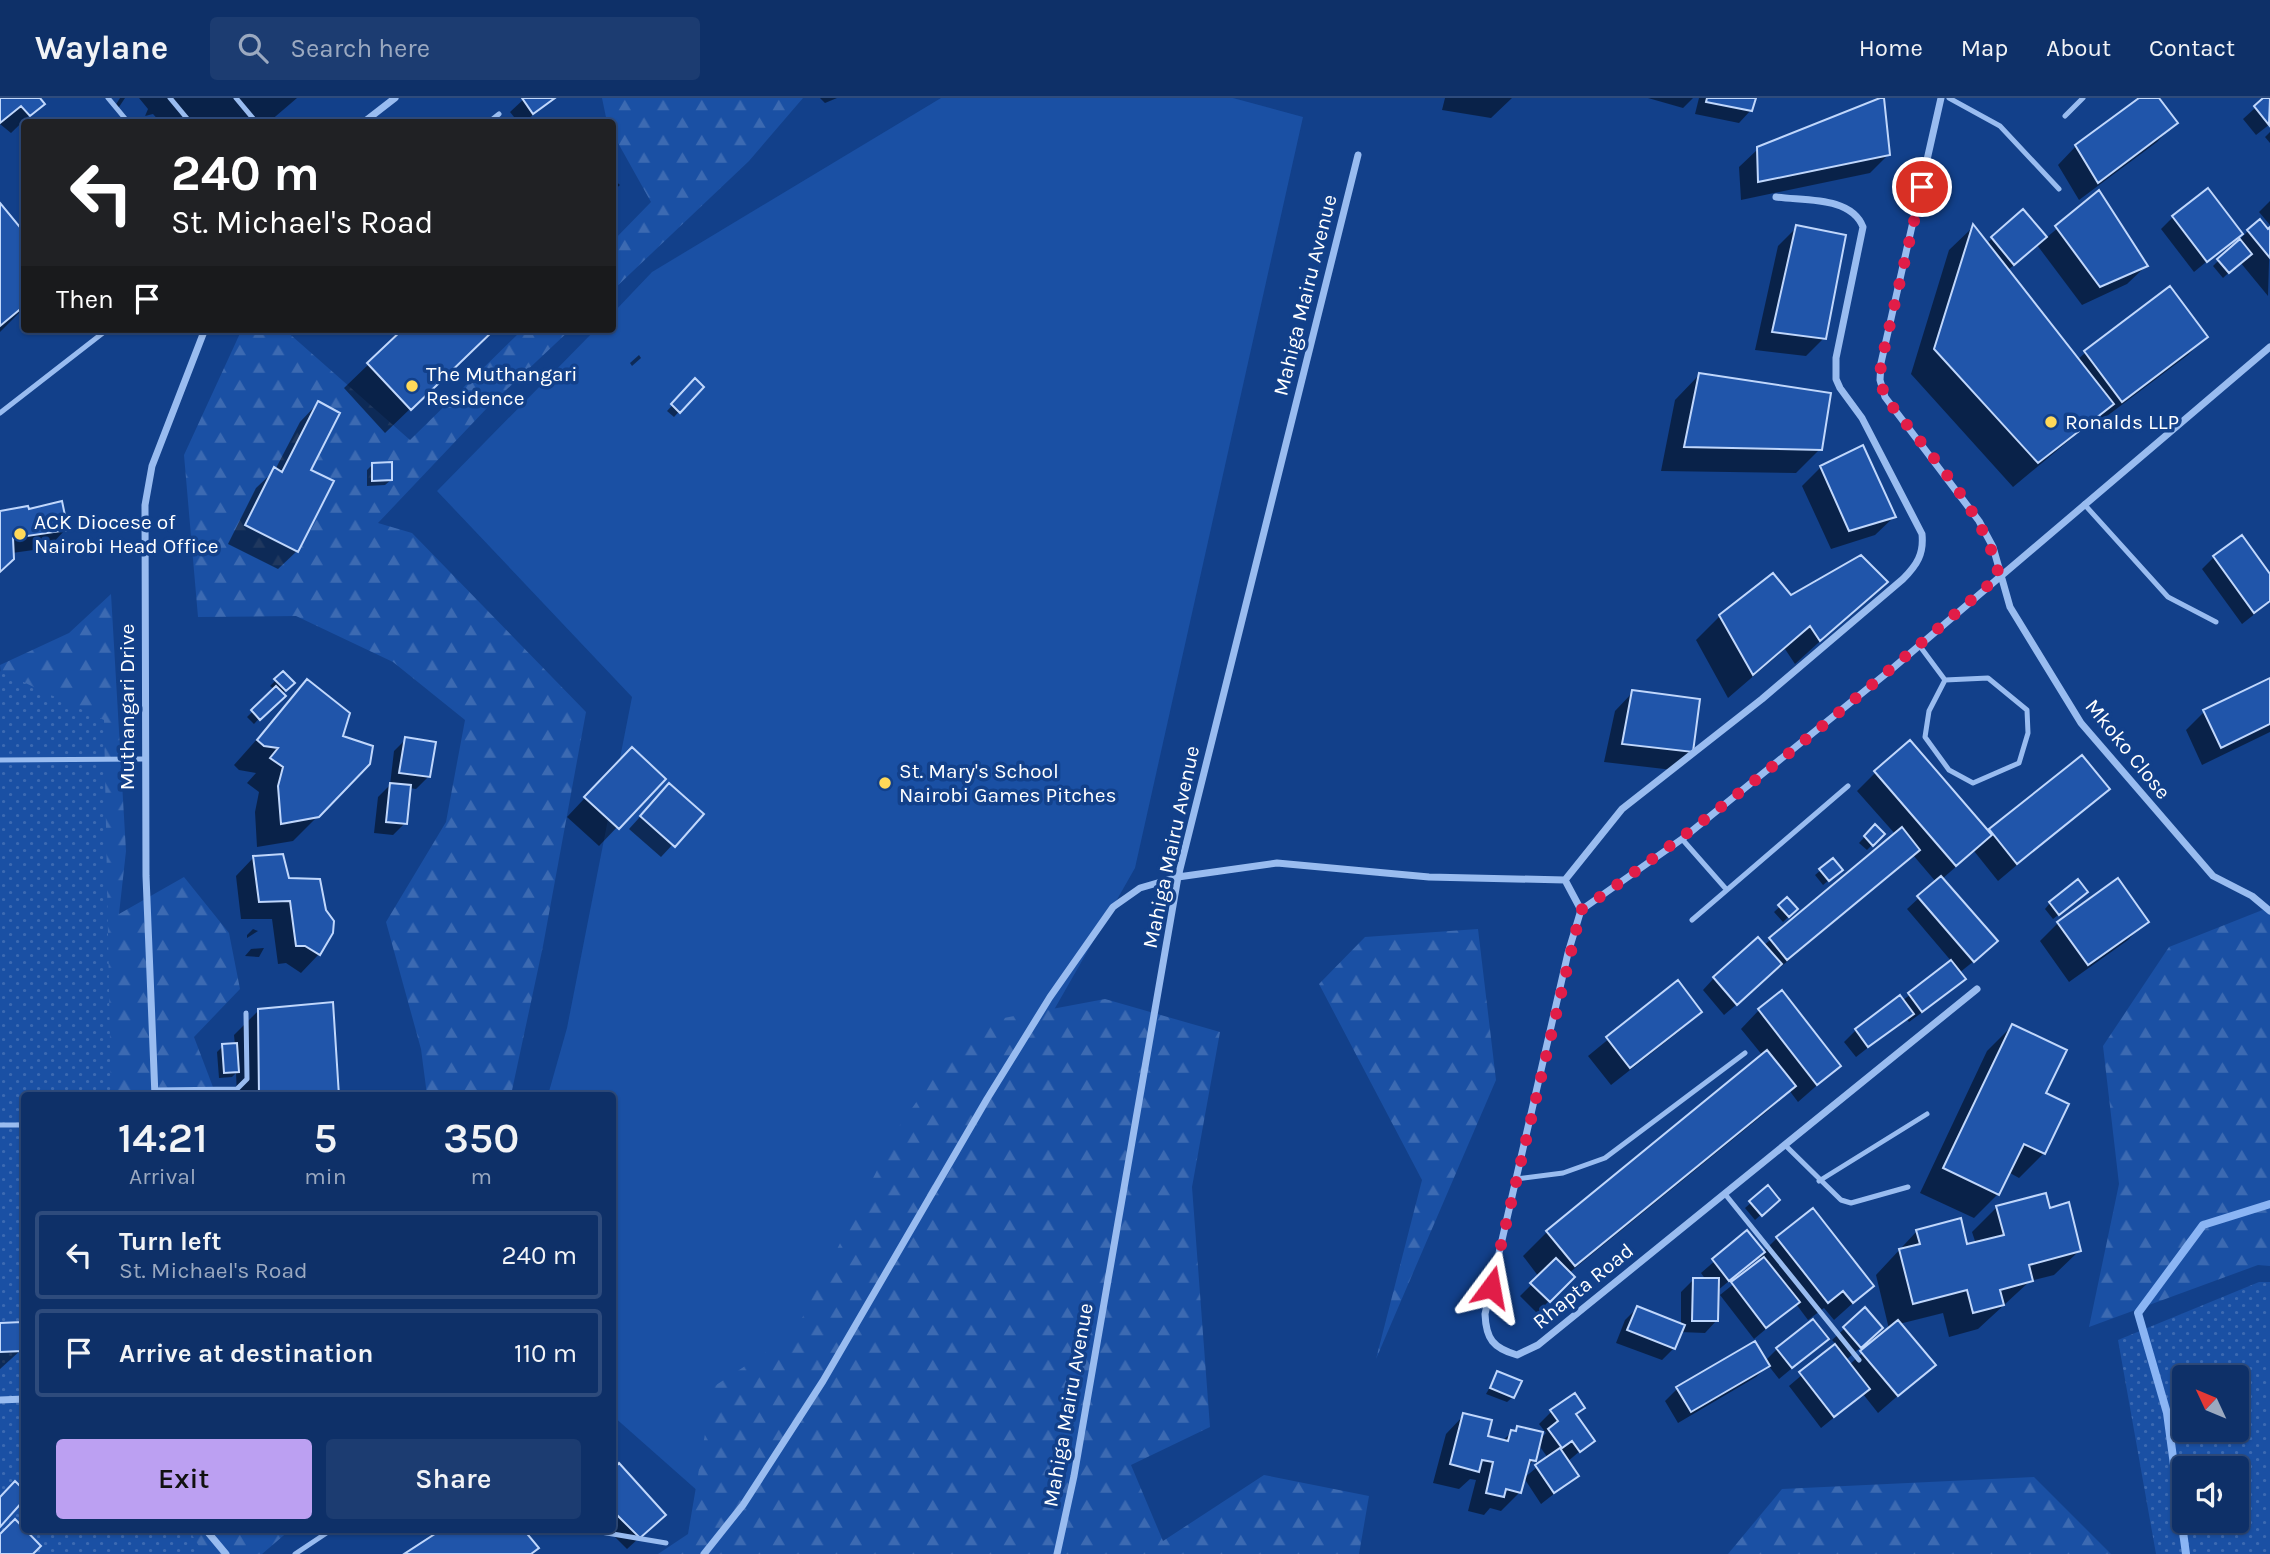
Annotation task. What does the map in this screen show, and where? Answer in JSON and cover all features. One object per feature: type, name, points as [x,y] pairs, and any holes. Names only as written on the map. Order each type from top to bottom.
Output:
[{"type":"street","points":[[368,119],[395,98]]},
{"type":"street","name":"Mkoko Close","points":[[1941,98],[1881,363],[1880,380],[1885,397],[1979,521],[1993,547],[1999,576],[2023,632],[2081,723],[2213,876],[2252,896],[2270,911]]},
{"type":"street","name":"Mahiga Mairu Avenue","points":[[1056,1554],[1074,1476],[1178,877],[1358,155]]},
{"type":"street","points":[[1565,880],[1622,809],[1762,699],[1903,579],[1916,566],[1923,549],[1922,534],[1874,441],[1836,379],[1836,358],[1863,227],[1858,214],[1845,206],[1776,197]]},
{"type":"street","name":"Muthangari Drive","points":[[155,1092],[144,759],[145,505],[152,466],[203,333]]},
{"type":"street","points":[[1565,880],[1581,910],[1682,839],[1919,645],[2270,347]]},
{"type":"street","points":[[704,1554],[743,1506],[823,1381],[987,1099],[1050,997],[1112,907],[1140,888],[1178,877],[1277,863],[1429,877],[1565,880]]},
{"type":"street","name":"Rhapta Road","points":[[1581,910],[1485,1314],[1486,1334],[1499,1350],[1517,1355],[1538,1345],[1978,989]]},
{"type":"street","points":[[0,1400],[21,1399]]},
{"type":"street","points":[[208,1533],[226,1554]]},
{"type":"lane","points":[[108,98],[126,119]]},
{"type":"lane","points":[[170,98],[188,119]]},
{"type":"lane","points":[[236,98],[254,119]]},
{"type":"lane","points":[[1949,98],[2000,127],[2059,189]]},
{"type":"lane","points":[[2065,116],[2083,98]]},
{"type":"lane","points":[[493,119],[499,114]]},
{"type":"lane","points":[[0,413],[103,333]]},
{"type":"lane","points":[[2084,504],[2168,597],[2216,622]]},
{"type":"lane","points":[[1919,645],[1945,680]]},
{"type":"lane","points":[[1988,678],[2027,710],[2028,733],[2019,763],[1973,783],[1949,770],[1924,737],[1929,711],[1945,680],[1988,678]]},
{"type":"lane","points":[[0,760],[144,759]]},
{"type":"lane","points":[[1692,920],[1848,786]]},
{"type":"lane","points":[[1682,839],[1726,889]]},
{"type":"lane","points":[[176,1092],[237,1089],[247,1079],[246,1013]]},
{"type":"lane","points":[[1516,1179],[1563,1173],[1605,1158],[1745,1053]]},
{"type":"lane","points":[[1819,1181],[1927,1114]]},
{"type":"lane","points":[[0,1125],[21,1125]]},
{"type":"lane","points":[[1785,1145],[1830,1193],[1851,1203],[1908,1187]]},
{"type":"lane","points":[[1725,1194],[1859,1360]]},
{"type":"lane","points":[[295,1554],[326,1533]]},
{"type":"lane","points":[[607,1533],[666,1543]]},
{"type":"green space","points":[[602,98],[803,98],[749,161],[616,287],[616,238],[651,202],[616,139],[616,119],[606,119]]},
{"type":"green space","name":"St. Mary's School Nairobi Games Pitches","points":[[941,98],[1233,98],[1303,117],[1135,868],[752,1539],[616,1419],[616,1092],[549,1092],[567,1028],[632,697],[437,491],[592,333],[616,333],[616,310],[652,272]]},
{"type":"green space","points":[[240,333],[289,333],[410,440],[519,333],[567,333],[487,408],[378,523],[412,533],[586,712],[543,946],[512,1092],[427,1092],[421,1049],[386,922],[446,822],[465,720],[393,662],[296,616],[198,617],[184,455]]},
{"type":"green space","points":[[111,594],[126,851],[119,914],[184,877],[229,933],[240,989],[194,1037],[215,1092],[39,1092],[0,665],[69,633]]},
{"type":"green space","points":[[0,671],[104,720],[111,1092],[21,1092],[21,1533],[191,1533],[204,1554],[0,1554]]},
{"type":"green space","points":[[2270,907],[2270,1266],[2258,1265],[2089,1327],[2119,1184],[2103,1046],[2169,947]]},
{"type":"green space","points":[[1478,929],[1496,1080],[1376,1359],[1422,1180],[1319,984],[1365,937]]},
{"type":"green space","points":[[1105,999],[1220,1032],[1192,1187],[1210,1427],[1131,1465],[1163,1541],[1264,1475],[1369,1496],[1359,1554],[658,1554],[688,1534],[713,1387],[794,1334],[900,1125],[972,1024]]},
{"type":"green space","points":[[2259,1282],[2270,1282],[2270,1554],[2156,1554],[2118,1340]]},
{"type":"green space","points":[[2034,1477],[2111,1554],[1728,1554],[1782,1489]]},
{"type":"green space","points":[[70,1533],[286,1533],[262,1554],[67,1554]]},
{"type":"building","points":[[0,98],[40,98],[45,104],[30,116],[21,106],[0,123]]},
{"type":"building","points":[[522,98],[555,98],[533,114]]},
{"type":"building","points":[[1707,98],[1756,98],[1752,111],[1706,102]]},
{"type":"building","points":[[1884,98],[1890,155],[1758,182],[1757,147]]},
{"type":"building","points":[[2139,98],[2159,98],[2178,123],[2098,183],[2075,145]]},
{"type":"building","points":[[2263,98],[2270,98],[2269,125],[2254,106]]},
{"type":"building","points":[[2208,188],[2243,234],[2207,262],[2172,216]]},
{"type":"building","points":[[2099,190],[2148,266],[2100,287],[2055,226]]},
{"type":"building","points":[[0,203],[21,228],[21,308],[0,326]]},
{"type":"building","points":[[2023,209],[2047,237],[2014,265],[1991,237]]},
{"type":"building","points":[[2260,219],[2268,229],[2270,227],[2270,258],[2247,230]]},
{"type":"building","points":[[1973,224],[2114,404],[2038,463],[1934,349]]},
{"type":"building","points":[[1796,225],[1846,235],[1826,339],[1772,332]]},
{"type":"building","points":[[2240,239],[2252,254],[2229,273],[2217,259]]},
{"type":"building","points":[[2170,286],[2208,337],[2122,402],[2084,351]]},
{"type":"building","name":"The Muthangari Residence","points":[[399,333],[491,333],[411,410],[367,363]]},
{"type":"building","points":[[1699,373],[1831,393],[1822,450],[1684,447]]},
{"type":"building","points":[[695,378],[704,387],[680,413],[671,404]]},
{"type":"building","points":[[318,401],[340,413],[311,470],[334,481],[298,552],[245,525],[274,467],[282,472]]},
{"type":"building","points":[[1863,445],[1896,517],[1849,531],[1820,466]]},
{"type":"building","points":[[392,462],[392,480],[372,481],[372,463]]},
{"type":"building","name":"ACK Diocese of Nairobi Head Office","points":[[62,501],[68,530],[13,538],[14,559],[0,572],[0,511],[28,506],[29,509]]},
{"type":"building","points":[[2242,535],[2270,574],[2270,601],[2254,613],[2213,556]]},
{"type":"building","points":[[1861,555],[1888,582],[1820,641],[1810,626],[1753,675],[1719,615],[1773,573],[1791,595]]},
{"type":"building","points":[[283,671],[295,683],[286,691],[274,679]]},
{"type":"building","points":[[2270,678],[2270,724],[2221,748],[2203,710]]},
{"type":"building","points":[[307,679],[350,713],[343,736],[373,746],[370,764],[319,817],[281,824],[278,786],[283,767],[270,758],[278,748],[264,746],[257,740]]},
{"type":"building","points":[[276,686],[286,696],[260,720],[251,710]]},
{"type":"building","points":[[1632,690],[1700,699],[1693,752],[1622,744]]},
{"type":"building","points":[[405,737],[436,742],[430,777],[399,773]]},
{"type":"building","points":[[1910,740],[1992,835],[1956,866],[1874,771]]},
{"type":"building","points":[[632,747],[666,779],[619,829],[584,797]]},
{"type":"building","points":[[2082,755],[2110,789],[2017,864],[1989,829]]},
{"type":"building","points":[[390,783],[411,785],[407,824],[386,822]]},
{"type":"building","points":[[669,783],[704,814],[675,847],[640,816]]},
{"type":"building","points":[[1875,824],[1885,834],[1873,846],[1864,836]]},
{"type":"building","points":[[1902,827],[1920,850],[1787,960],[1769,938]]},
{"type":"building","points":[[283,854],[289,878],[320,879],[326,910],[334,921],[333,933],[320,955],[305,946],[296,946],[290,901],[259,902],[253,856]]},
{"type":"building","points":[[1833,858],[1843,870],[1829,881],[1819,869]]},
{"type":"building","points":[[1941,876],[1998,941],[1974,962],[1917,896]]},
{"type":"building","points":[[2118,878],[2149,922],[2088,965],[2057,922]]},
{"type":"building","points":[[2078,879],[2088,892],[2059,915],[2049,902]]},
{"type":"building","points":[[1787,897],[1798,909],[1789,917],[1778,905]]},
{"type":"building","points":[[1758,937],[1782,964],[1737,1005],[1713,977]]},
{"type":"building","points":[[1951,960],[1966,979],[1922,1012],[1908,993]]},
{"type":"building","points":[[1678,980],[1702,1012],[1630,1068],[1606,1037]]},
{"type":"building","points":[[1782,990],[1841,1066],[1817,1085],[1758,1009]]},
{"type":"building","points":[[1900,995],[1914,1014],[1868,1047],[1855,1029]]},
{"type":"building","points":[[333,1002],[339,1092],[259,1092],[258,1009]]},
{"type":"building","points":[[2012,1024],[2067,1050],[2046,1093],[2069,1104],[2045,1154],[2024,1144],[1999,1195],[1943,1168]]},
{"type":"building","points":[[237,1043],[239,1072],[224,1073],[222,1044]]},
{"type":"building","points":[[1767,1050],[1796,1086],[1575,1266],[1546,1231]]},
{"type":"building","points":[[1768,1185],[1780,1200],[1762,1216],[1749,1201]]},
{"type":"building","points":[[2046,1193],[2050,1208],[2069,1202],[2081,1251],[2029,1265],[2033,1281],[2000,1290],[2004,1305],[1973,1313],[1967,1290],[1913,1304],[1899,1249],[1920,1244],[1916,1230],[1961,1218],[1967,1244],[2004,1235],[1996,1206]]},
{"type":"building","points":[[1813,1208],[1874,1286],[1853,1303],[1843,1291],[1828,1303],[1776,1237]]},
{"type":"building","points":[[1747,1230],[1765,1252],[1729,1281],[1712,1259]]},
{"type":"building","points":[[1764,1257],[1800,1302],[1766,1328],[1731,1282]]},
{"type":"building","points":[[1556,1258],[1575,1277],[1550,1302],[1530,1283]]},
{"type":"building","points":[[1693,1278],[1719,1278],[1718,1321],[1692,1321]]},
{"type":"building","points":[[1637,1306],[1685,1325],[1675,1349],[1627,1330]]},
{"type":"building","points":[[1865,1307],[1883,1328],[1861,1348],[1843,1327]]},
{"type":"building","points":[[1813,1319],[1829,1339],[1792,1368],[1776,1348]]},
{"type":"building","points":[[1898,1320],[1936,1365],[1898,1396],[1860,1351]]},
{"type":"building","points":[[21,1322],[21,1351],[0,1352],[0,1323]]},
{"type":"building","points":[[1755,1341],[1770,1366],[1691,1412],[1676,1387]]},
{"type":"building","points":[[1835,1344],[1870,1389],[1834,1417],[1799,1372]]},
{"type":"building","points":[[1497,1371],[1522,1381],[1514,1398],[1490,1388]]},
{"type":"building","points":[[1575,1393],[1585,1408],[1576,1414],[1595,1441],[1580,1452],[1572,1441],[1562,1448],[1548,1429],[1558,1421],[1550,1410]]},
{"type":"building","points":[[1463,1413],[1492,1420],[1488,1436],[1508,1441],[1511,1430],[1516,1431],[1517,1426],[1543,1432],[1536,1461],[1530,1460],[1521,1493],[1506,1489],[1504,1497],[1486,1493],[1493,1462],[1482,1460],[1479,1472],[1450,1464]]},
{"type":"building","points":[[1560,1448],[1579,1476],[1554,1493],[1535,1465]]},
{"type":"building","points":[[619,1463],[666,1515],[640,1538],[616,1514],[616,1467]]},
{"type":"building","points":[[15,1481],[21,1487],[21,1503],[0,1527],[0,1497]]},
{"type":"building","points":[[15,1519],[21,1525],[21,1533],[28,1533],[41,1546],[33,1554],[0,1554],[0,1534]]},
{"type":"building","points":[[436,1533],[526,1533],[539,1548],[531,1554],[404,1554]]},
{"type":"waterway","points":[[2186,1554],[2167,1413],[2138,1313],[2203,1225],[2270,1204]]},
{"type":"place","name":"The Muthangari Residence","points":[[412,386]]},
{"type":"place","name":"Ronalds LLP","points":[[2051,422]]},
{"type":"place","name":"ACK Diocese of Nairobi Head Office","points":[[20,534]]},
{"type":"place","name":"St. Mary's School Nairobi Games Pitches","points":[[885,783]]},
{"type":"route","points":[[1491,1287],[1568,953],[1581,910],[1682,839],[1893,668],[1999,576],[1993,547],[1979,521],[1885,397],[1880,380],[1881,363],[1922,187]]}]
